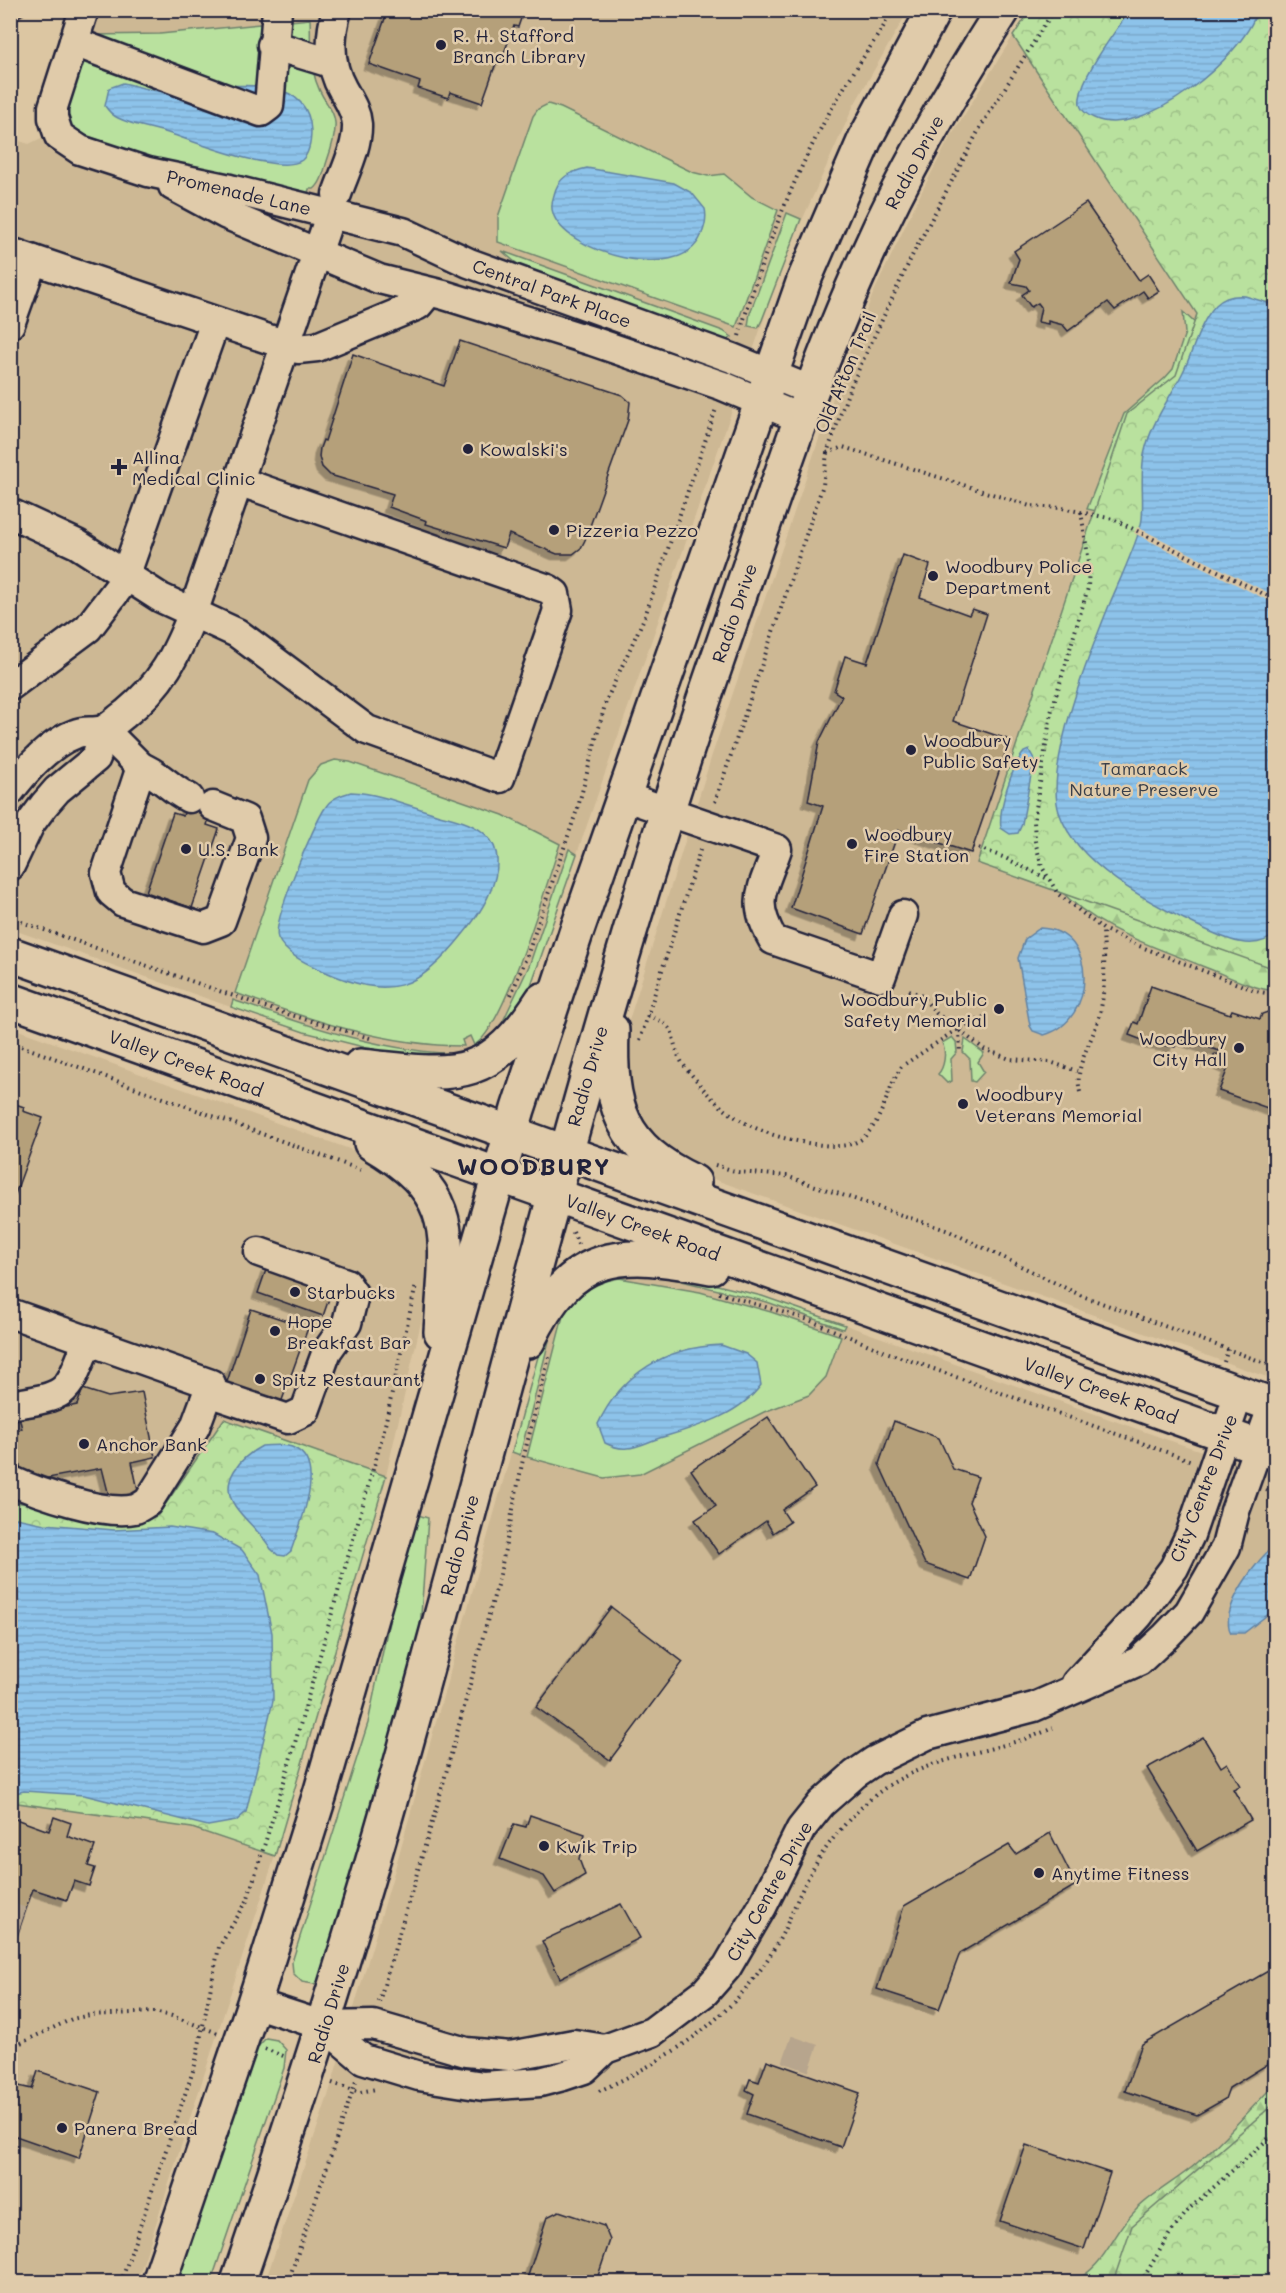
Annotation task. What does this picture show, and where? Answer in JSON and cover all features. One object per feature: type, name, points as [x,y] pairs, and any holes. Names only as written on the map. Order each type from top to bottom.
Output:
[{"type":"main road","points":[[159,2283],[254,2003],[340,1727],[511,1133],[565,964],[765,387],[840,192],[894,81],[934,10]]},
{"type":"main road","name":"Radio Drive","points":[[238,2283],[324,2026],[398,1773],[614,980],[667,811],[807,405],[848,298],[892,203],[941,111],[1003,10]]},
{"type":"main road","points":[[10,954],[1274,1406]]},
{"type":"main road","points":[[310,1062],[430,1073],[471,1067],[493,1057],[516,1037],[565,964]]},
{"type":"main road","points":[[614,980],[612,1085],[621,1115],[639,1144],[660,1164],[682,1177],[825,1245]]},
{"type":"main road","name":"Valley Creek Road","points":[[10,1000],[1267,1450]]},
{"type":"main road","points":[[309,1107],[399,1160],[423,1180],[437,1203],[446,1246],[437,1394]]},
{"type":"main road","points":[[495,1413],[551,1299],[568,1282],[596,1266],[615,1260],[649,1258],[810,1286]]},
{"type":"street","name":"Promenade Lane","points":[[84,10],[53,108],[53,118],[59,135],[80,150],[148,172],[334,204]]},
{"type":"street","points":[[74,42],[261,112],[269,106],[272,45],[277,10]]},
{"type":"street","points":[[10,866],[30,824],[44,805],[66,782],[96,758],[104,730],[161,678],[172,663],[193,613],[356,141],[357,123],[353,106],[331,63],[337,10]]},
{"type":"street","points":[[272,45],[331,63]]},
{"type":"street","name":"Promenade Lane","points":[[148,172],[225,214],[317,253]]},
{"type":"street","name":"Central Park Place","points":[[334,204],[807,405]]},
{"type":"street","name":"Central Park Place","points":[[317,253],[379,279],[592,341],[723,386],[765,387]]},
{"type":"street","points":[[10,324],[22,256],[215,322],[304,349],[317,347],[418,305],[429,292]]},
{"type":"street","points":[[10,686],[88,628],[116,593],[126,576],[215,322]]},
{"type":"street","points":[[10,513],[77,544],[150,592],[247,639],[368,730],[500,778],[558,610],[555,594],[548,588],[238,481]]},
{"type":"street","points":[[104,730],[141,767],[156,773],[168,786],[244,819],[251,838],[221,921],[203,928],[123,902],[111,892],[106,873],[141,767]]},
{"type":"street","points":[[10,791],[32,765],[75,734],[104,730]]},
{"type":"street","points":[[623,796],[777,849],[759,902],[760,917],[773,940],[881,977],[903,915]]},
{"type":"street","points":[[208,1392],[288,1419],[305,1411],[327,1351],[347,1323],[354,1295],[346,1283],[259,1252]]},
{"type":"street","points":[[10,1313],[212,1384],[195,1427],[169,1470],[148,1502],[136,1509],[113,1509],[73,1502],[10,1480]]},
{"type":"street","points":[[10,1405],[60,1394],[69,1387],[88,1340]]},
{"type":"street","name":"City Centre Drive","points":[[1070,1689],[1139,1615],[1174,1568],[1190,1535],[1239,1393]]},
{"type":"street","name":"City Centre Drive","points":[[254,2003],[324,2026],[363,2059],[419,2076],[483,2086],[540,2082],[563,2076],[584,2069],[605,2049],[652,2032],[705,1992],[727,1967],[749,1930],[801,1829],[821,1803],[855,1774],[874,1761],[927,1735],[1034,1707],[1070,1689],[1139,1661],[1189,1612],[1226,1547],[1267,1450],[1274,1406]]},
{"type":"path","points":[[740,333],[783,211],[828,116],[894,10]]},
{"type":"path","name":"Old Afton Trail","points":[[827,453],[851,383],[950,180],[1009,79],[1054,10]]},
{"type":"path","points":[[509,998],[528,953],[578,807],[606,701],[645,616],[716,410]]},
{"type":"path","name":"Old Afton Trail","points":[[827,453],[843,447],[1030,506],[1062,508],[1113,519],[1275,600]]},
{"type":"path","points":[[719,791],[823,484],[827,453]]},
{"type":"path","points":[[1081,512],[1089,562],[1089,588],[1052,705],[1034,821],[1036,849],[1047,878],[1063,899],[1103,928],[1140,946],[1256,991],[1275,995]]},
{"type":"path","points":[[973,846],[1003,857],[1047,878]]},
{"type":"path","points":[[638,1044],[696,862]]},
{"type":"path","points":[[10,918],[274,1010],[384,1042]]},
{"type":"path","points":[[1080,1092],[1077,1071],[1101,1010],[1104,974],[1103,928]]},
{"type":"path","points":[[909,990],[922,996],[936,1013],[992,1053],[1014,1059],[1050,1062],[1077,1071]]},
{"type":"path","points":[[648,1015],[670,1027],[675,1035],[680,1060],[711,1100],[726,1113],[743,1122],[784,1137],[841,1146],[861,1139],[870,1130],[882,1113],[896,1074],[902,1066],[959,1029],[984,1017]]},
{"type":"path","points":[[959,1029],[960,1054]]},
{"type":"path","points":[[10,1042],[369,1173]]},
{"type":"path","points":[[708,1163],[738,1172],[781,1174],[949,1231],[1080,1295],[1275,1367]]},
{"type":"path","points":[[121,2283],[195,2065],[219,1947],[247,1900],[263,1854],[385,1425],[417,1278]]},
{"type":"path","points":[[712,1292],[802,1317],[886,1352],[1189,1460]]},
{"type":"path","points":[[380,2001],[498,1582],[525,1452],[550,1355]]},
{"type":"path","points":[[1268,1490],[1275,1493]]},
{"type":"path","points":[[601,2090],[685,2045],[728,2009],[773,1949],[808,1878],[829,1844],[849,1819],[874,1796],[920,1769],[968,1753],[1029,1739],[1058,1726]]},
{"type":"path","points":[[10,2048],[72,2019],[90,2015],[154,2012],[172,2016],[287,2058],[338,2086],[353,2091],[288,2283]]},
{"type":"path","points":[[1142,2283],[1169,2235],[1189,2209],[1275,2132]]},
{"type":"shaded area","points":[[72,11],[908,11],[854,105],[786,256],[524,1005],[484,1050],[415,1060],[284,1026],[11,929],[10,138],[29,144],[43,137],[39,109]]},
{"type":"shaded area","points":[[1013,36],[1197,314],[1176,375],[1127,415],[977,863],[1275,969],[1275,1380],[691,1171],[684,1168],[630,1110],[626,1030],[712,755],[844,365],[873,294],[920,195],[947,143]]},
{"type":"shaded area","points":[[10,1027],[380,1160],[428,1210],[431,1278],[386,1476],[224,1419],[158,1514],[131,1523],[11,1501]]},
{"type":"shaded area","points":[[656,1270],[784,1303],[1168,1440],[1275,1475],[1275,2103],[1113,2282],[265,2282],[328,2096],[393,1876],[545,1331],[591,1278]]},
{"type":"shaded area","points":[[11,1802],[192,1828],[275,1856],[137,2282],[11,2282]]},
{"type":"green space","name":"Tamarack Nature Preserve","points":[[1030,11],[1275,11],[1275,969],[977,863],[1127,414],[1176,375],[1197,314],[1013,36]]},
{"type":"green space","points":[[310,19],[313,70],[322,96],[332,111],[335,128],[321,180],[314,189],[309,189],[307,197],[158,161],[76,132],[68,120],[67,107],[90,35],[160,34]]},
{"type":"green space","points":[[548,104],[561,108],[692,172],[708,176],[724,174],[752,197],[778,210],[736,327],[498,242],[498,217],[533,116],[538,109]]},
{"type":"green space","points":[[787,213],[801,219],[762,320],[758,328],[748,326],[750,313]]},
{"type":"green space","points":[[502,251],[723,331],[732,337],[728,340],[718,338],[522,268]]},
{"type":"green space","points":[[1183,312],[1194,322],[1203,325],[1183,373],[1101,512],[1087,509],[1124,414],[1173,369],[1185,333]]},
{"type":"green space","points":[[335,760],[350,762],[503,815],[560,844],[511,985],[486,1034],[474,1045],[470,1036],[462,1040],[464,1046],[435,1045],[376,1036],[319,1021],[235,993],[308,780],[321,765]]},
{"type":"green space","points":[[569,849],[577,854],[524,1005],[497,1034],[529,966]]},
{"type":"green space","points":[[1058,888],[1275,933],[1275,991],[1238,981],[1107,926],[1073,903]]},
{"type":"green space","points":[[233,1000],[319,1028],[376,1043],[406,1049],[465,1054],[415,1060],[304,1032],[231,1007]]},
{"type":"green space","points":[[952,1037],[956,1042],[957,1052],[951,1059],[952,1081],[947,1083],[938,1074],[944,1060],[942,1043]]},
{"type":"green space","points":[[965,1039],[984,1053],[978,1062],[984,1072],[975,1082],[971,1081],[970,1059],[963,1052]]},
{"type":"green space","points":[[656,1270],[762,1296],[845,1325],[843,1329],[767,1302],[657,1275]]},
{"type":"green space","points":[[619,1278],[700,1292],[771,1312],[841,1336],[826,1377],[809,1395],[764,1412],[640,1474],[604,1478],[527,1457],[563,1316],[573,1302],[586,1291]]},
{"type":"green space","points":[[554,1321],[520,1455],[512,1452],[545,1331]]},
{"type":"green space","points":[[224,1419],[386,1476],[275,1856],[192,1828],[11,1802],[11,1501],[131,1523],[158,1515]]},
{"type":"green space","points":[[418,1515],[428,1518],[419,1643],[323,1979],[314,1984],[302,1982],[293,1973],[292,1962],[368,1723],[401,1564]]},
{"type":"green space","points":[[266,2038],[277,2040],[286,2050],[284,2068],[211,2282],[173,2282],[253,2052]]},
{"type":"green space","points":[[1275,2084],[1275,2170],[1173,2282],[1072,2282],[1083,2276],[1100,2260],[1135,2211],[1207,2154]]},
{"type":"green space","points":[[1275,2103],[1275,2282],[1113,2282],[1132,2226]]},
{"type":"water","points":[[1129,11],[1257,11],[1233,50],[1213,71],[1189,90],[1164,106],[1138,117],[1115,122],[1094,118],[1081,108],[1082,88],[1093,65]]},
{"type":"water","points":[[123,83],[158,91],[249,85],[273,88],[292,95],[305,109],[311,131],[308,150],[302,160],[291,164],[276,164],[238,156],[124,121],[112,114],[105,106],[109,88]]},
{"type":"water","points":[[587,168],[674,183],[692,193],[705,209],[706,216],[701,236],[689,251],[670,259],[647,261],[622,258],[577,240],[561,227],[553,213],[552,202],[558,184],[562,180],[575,171]]},
{"type":"water","points":[[1245,296],[1275,305],[1276,538],[1273,583],[1276,621],[1276,933],[1257,943],[1236,941],[1205,929],[1158,906],[1117,880],[1081,849],[1068,831],[1059,812],[1056,791],[1058,766],[1072,708],[1092,649],[1140,527],[1143,463],[1150,433],[1182,374],[1200,329],[1210,312],[1226,298]]},
{"type":"water","points":[[1029,750],[1034,759],[1022,824],[1018,833],[1010,834],[1001,828],[1004,800],[1019,759],[1024,752]]},
{"type":"water","points":[[351,792],[381,797],[468,824],[487,836],[495,848],[497,862],[495,877],[490,892],[473,921],[432,968],[401,985],[384,987],[345,980],[296,957],[281,944],[278,938],[281,914],[287,895],[303,852],[325,808],[330,802]]},
{"type":"water","points":[[1040,928],[1059,933],[1073,944],[1081,959],[1084,977],[1082,996],[1074,1013],[1061,1026],[1044,1035],[1033,1031],[1030,1026],[1018,958],[1025,939]]},
{"type":"water","points":[[721,1345],[746,1354],[757,1363],[761,1385],[751,1396],[726,1414],[698,1426],[637,1446],[621,1448],[605,1443],[598,1424],[608,1406],[633,1377],[664,1357],[701,1347]]},
{"type":"water","points":[[262,1446],[290,1446],[304,1456],[309,1467],[310,1481],[304,1511],[291,1551],[285,1556],[278,1555],[271,1549],[230,1497],[229,1488],[234,1471],[247,1456]]},
{"type":"water","points":[[11,1517],[45,1524],[114,1530],[170,1527],[213,1534],[242,1550],[260,1575],[272,1633],[273,1701],[246,1812],[236,1821],[208,1826],[84,1795],[24,1791],[11,1794]]},
{"type":"water","points":[[1275,1545],[1275,1609],[1244,1633],[1231,1633],[1228,1623],[1235,1598],[1250,1572]]},
{"type":"pier","points":[[1137,527],[1275,596],[1275,604],[1134,533]]},
{"type":"building","points":[[10,10],[28,10],[10,23]]},
{"type":"building","name":"R. H. Stafford Branch Library","points":[[388,10],[524,10],[518,27],[514,26],[500,64],[496,63],[482,103],[450,92],[448,98],[418,88],[420,82],[369,64]]},
{"type":"building","points":[[1086,203],[1139,280],[1148,274],[1159,291],[1148,298],[1143,291],[1115,310],[1108,302],[1068,331],[1063,325],[1048,321],[1048,324],[1038,322],[1041,307],[1038,303],[1031,307],[1022,295],[1029,290],[1026,286],[1011,283],[1019,259],[1014,251]]},
{"type":"building","name":"Kowalski's","points":[[460,341],[622,395],[630,402],[628,420],[585,540],[581,548],[573,554],[557,554],[509,534],[504,548],[426,524],[427,521],[389,507],[393,494],[330,475],[322,467],[319,457],[320,448],[323,440],[325,441],[353,354],[444,386]]},
{"type":"building","name":"Woodbury Public Safety","points":[[903,555],[930,565],[920,597],[969,615],[972,609],[987,614],[953,721],[1010,740],[971,853],[899,830],[863,934],[791,908],[823,806],[808,801],[819,742],[842,696],[834,691],[845,656],[867,663]]},
{"type":"building","name":"U.S. Bank","points":[[191,791],[215,799],[207,825],[219,829],[192,908],[146,892],[173,813],[183,816]]},
{"type":"building","name":"Woodbury City Hall","points":[[1151,986],[1230,1014],[1232,1010],[1260,1019],[1262,1014],[1276,1009],[1276,1111],[1219,1091],[1228,1068],[1216,1063],[1213,1058],[1215,1054],[1222,1055],[1223,1052],[1178,1038],[1175,1047],[1150,1043],[1129,1035],[1134,1022],[1138,1024]]},
{"type":"building","points":[[10,1102],[24,1107],[23,1111],[43,1118],[10,1208]]},
{"type":"building","name":"Starbucks","points":[[267,1267],[332,1290],[323,1316],[258,1293]]},
{"type":"building","points":[[251,1309],[308,1328],[281,1403],[226,1385]]},
{"type":"building","name":"Anchor Bank","points":[[83,1389],[108,1397],[142,1392],[155,1457],[132,1462],[139,1495],[110,1500],[102,1468],[32,1481],[29,1471],[21,1471],[13,1430],[22,1429],[19,1416],[77,1405]]},
{"type":"building","points":[[768,1417],[815,1487],[782,1510],[790,1522],[773,1533],[766,1521],[719,1554],[695,1520],[716,1506],[691,1470]]},
{"type":"building","points":[[894,1421],[939,1438],[953,1469],[978,1477],[969,1502],[985,1536],[970,1580],[925,1564],[879,1464]]},
{"type":"building","points":[[611,1607],[683,1662],[610,1760],[536,1707]]},
{"type":"building","points":[[1203,1737],[1221,1767],[1227,1763],[1240,1786],[1233,1789],[1251,1820],[1197,1851],[1147,1768]]},
{"type":"building","name":"Kwik Trip","points":[[530,1815],[585,1834],[579,1859],[585,1875],[555,1893],[544,1876],[500,1859],[514,1824],[526,1827]]},
{"type":"building","points":[[10,1817],[49,1831],[54,1817],[71,1823],[67,1836],[95,1846],[88,1866],[95,1868],[89,1886],[74,1881],[67,1900],[33,1889],[16,1939],[10,1937]]},
{"type":"building","points":[[1050,1833],[1076,1885],[960,1953],[939,2009],[877,1989],[904,1906],[1009,1845],[1016,1854]]},
{"type":"building","name":"Kwik Trip","points":[[621,1904],[640,1938],[560,1978],[542,1941]]},
{"type":"building","points":[[1268,1971],[1276,1983],[1276,2048],[1272,2050],[1268,2064],[1229,2088],[1225,2099],[1197,2115],[1125,2091],[1142,2044]]},
{"type":"building","points":[[767,2060],[860,2093],[841,2147],[747,2114],[754,2094],[746,2090],[750,2079],[759,2082]]},
{"type":"building","points":[[38,2071],[100,2092],[79,2158],[10,2134],[10,2084],[32,2089]]},
{"type":"building","points":[[1026,2145],[1110,2173],[1084,2249],[1000,2221]]},
{"type":"building","points":[[559,2211],[604,2226],[610,2240],[596,2282],[526,2282],[547,2217]]},
{"type":"tunnel","points":[[10,1917],[22,1921]]},
{"type":"tunnel","points":[[787,2049],[821,2061]]},
{"type":"place","name":"R. H. Stafford Branch Library","points":[[441,45]]},
{"type":"place","name":"Kowalski's","points":[[468,449]]},
{"type":"place","name":"Allina Medical Clinic","points":[[119,467]]},
{"type":"place","name":"Pizzeria Pezzo","points":[[554,530]]},
{"type":"place","name":"Woodbury Police Department","points":[[933,576]]},
{"type":"place","name":"Woodbury Public Safety","points":[[911,750]]},
{"type":"place","name":"Woodbury Fire Station","points":[[852,844]]},
{"type":"place","name":"U.S. Bank","points":[[186,849]]},
{"type":"place","name":"Woodbury Public Safety Memorial","points":[[999,1009]]},
{"type":"place","name":"Woodbury City Hall","points":[[1239,1048]]},
{"type":"place","name":"Woodbury Veterans Memorial","points":[[963,1104]]},
{"type":"place","name":"Starbucks","points":[[295,1292]]},
{"type":"place","name":"Hope Breakfast Bar","points":[[275,1331]]},
{"type":"place","name":"Spitz Restaurant","points":[[260,1379]]},
{"type":"place","name":"Anchor Bank","points":[[84,1444]]},
{"type":"place","name":"Kwik Trip","points":[[544,1846]]},
{"type":"place","name":"Anytime Fitness","points":[[1039,1873]]},
{"type":"place","name":"Panera Bread","points":[[62,2128]]},
{"type":"district","name":"WOODBURY","points":[[534,1165]]}]
